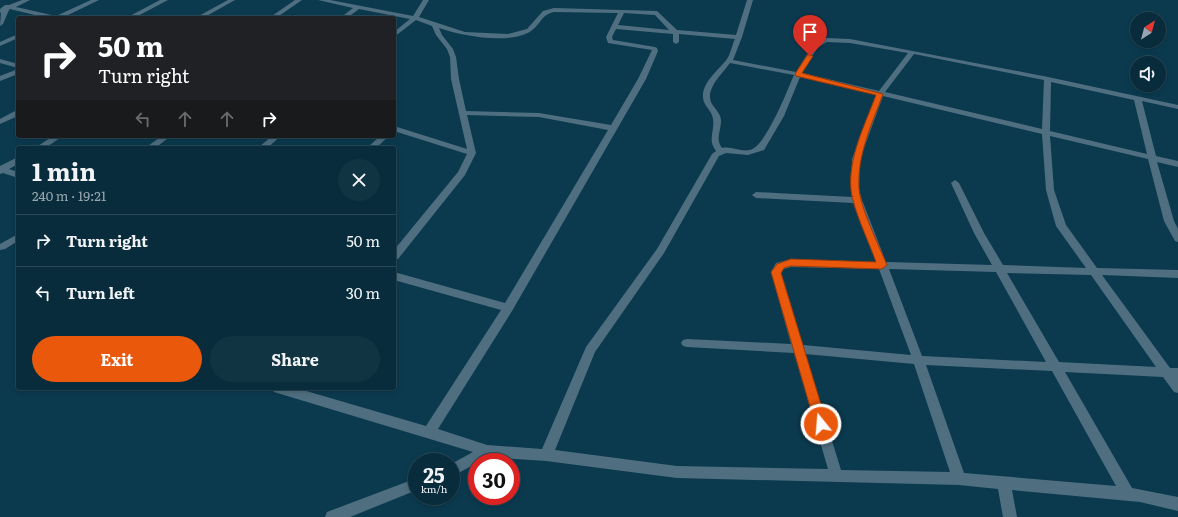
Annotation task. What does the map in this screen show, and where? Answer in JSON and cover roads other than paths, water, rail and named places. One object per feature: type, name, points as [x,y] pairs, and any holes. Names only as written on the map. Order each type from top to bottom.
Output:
[{"type":"street","points":[[0,11],[8,5],[27,0]]},
{"type":"street","points":[[60,16],[96,0]]},
{"type":"street","points":[[132,16],[165,0]]},
{"type":"street","points":[[202,16],[232,0]]},
{"type":"street","points":[[275,16],[299,0]]},
{"type":"street","points":[[320,0],[358,7],[368,7],[415,18],[465,34],[508,36],[529,30],[543,14],[548,11],[622,11],[657,13],[676,33],[676,42]]},
{"type":"street","points":[[396,33],[415,18],[426,0]]},
{"type":"street","points":[[720,151],[714,142],[713,134],[717,122],[715,112],[707,102],[707,93],[719,72],[729,61],[739,37],[750,0]]},
{"type":"street","points":[[8,5],[49,16]]},
{"type":"street","points":[[0,24],[8,5]]},
{"type":"street","points":[[346,16],[358,7]]},
{"type":"street","points":[[429,432],[508,308],[642,79],[655,51],[655,49],[650,48],[610,42],[609,37],[622,11]]},
{"type":"street","points":[[396,255],[462,173],[468,164],[472,153],[455,79],[453,57],[450,49],[439,35],[434,23]]},
{"type":"street","points":[[614,27],[739,37]]},
{"type":"street","points":[[0,44],[16,37]]},
{"type":"street","points":[[546,456],[590,350],[661,251],[716,154],[725,150],[753,152],[761,148],[780,116],[798,74],[815,46],[826,40],[850,42],[912,52],[1178,107]]},
{"type":"street","points":[[912,52],[880,94],[856,160],[855,189],[857,200],[918,360],[959,479]]},
{"type":"street","points":[[0,61],[16,65]]},
{"type":"street","points":[[729,61],[798,74],[1178,164]]},
{"type":"street","points":[[0,79],[16,72]]},
{"type":"street","points":[[1048,79],[1046,133],[1048,175],[1055,210],[1061,226],[1094,273],[1172,373],[1178,388]]},
{"type":"street","points":[[1137,98],[1169,221],[1178,239]]},
{"type":"street","points":[[462,113],[539,115],[613,128]]},
{"type":"street","points":[[0,122],[16,114]]},
{"type":"street","points":[[396,129],[472,153]]},
{"type":"street","points":[[42,146],[55,138]]},
{"type":"street","points":[[152,146],[164,138]]},
{"type":"street","points":[[264,146],[274,138]]},
{"type":"street","points":[[373,146],[383,138]]},
{"type":"street","points":[[1,170],[16,161]]},
{"type":"street","points":[[1,170],[16,174]]},
{"type":"street","points":[[955,183],[979,233],[1128,494]]},
{"type":"street","points":[[756,195],[857,200]]},
{"type":"street","points":[[2,247],[16,238]]},
{"type":"street","points":[[836,475],[776,272],[780,266],[791,263],[1094,273],[1178,274]]},
{"type":"street","points":[[396,277],[508,308]]},
{"type":"street","points":[[688,343],[918,360],[1172,373]]},
{"type":"street","points":[[285,390],[429,432],[487,451],[546,456],[677,472],[959,479],[1140,495],[1178,504]]},
{"type":"street","points":[[460,466],[487,451]]},
{"type":"street","points":[[1004,483],[1010,517]]},
{"type":"street","points":[[332,517],[408,487]]}]
